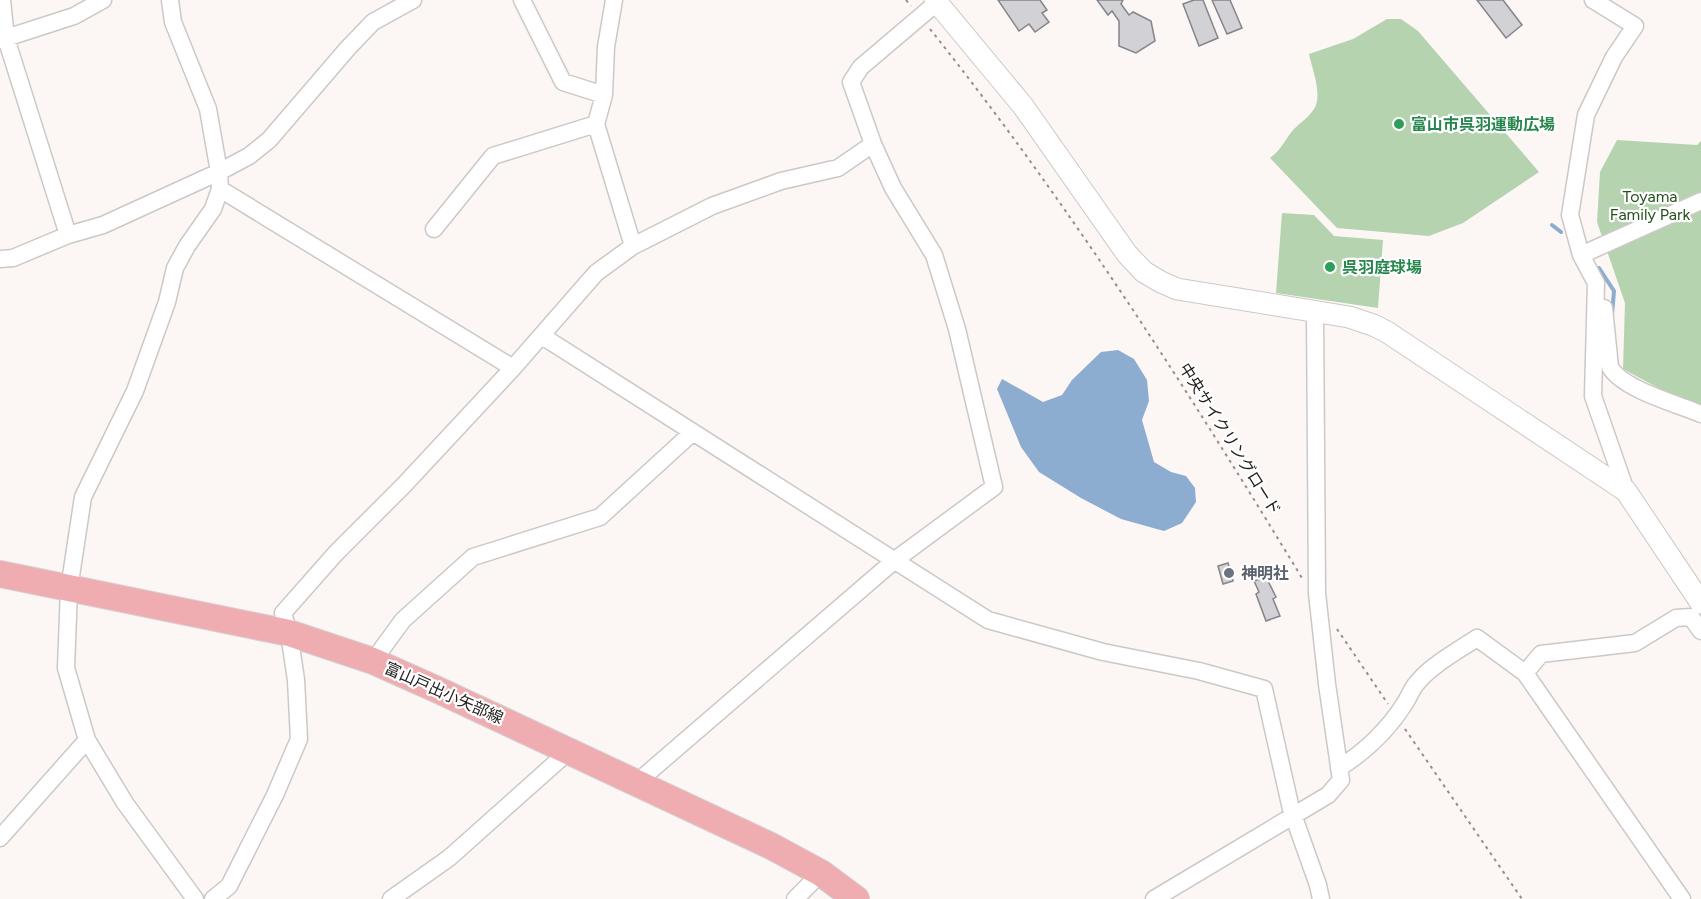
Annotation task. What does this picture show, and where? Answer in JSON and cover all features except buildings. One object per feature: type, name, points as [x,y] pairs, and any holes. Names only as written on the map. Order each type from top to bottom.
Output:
[{"type":"main road","name":"富山戸出小矢部線","points":[[0,574],[289,633],[373,661],[771,846],[821,873],[856,899]]},
{"type":"street","points":[[2,0],[3,39],[68,235]]},
{"type":"street","points":[[3,39],[74,16],[103,0]]},
{"type":"street","points":[[170,0],[173,22],[208,109],[220,189],[213,209],[187,246],[176,268],[167,302],[135,391],[83,497],[69,589],[66,668],[87,740],[125,803],[195,899]]},
{"type":"street","points":[[0,260],[13,258],[68,235],[103,225],[249,156],[269,140],[373,22],[413,0]]},
{"type":"street","points":[[522,0],[563,82],[604,95]]},
{"type":"street","points":[[614,0],[606,48],[604,95],[596,124],[633,246]]},
{"type":"street","points":[[1593,0],[1635,26],[1614,57],[1586,115],[1570,215],[1581,255],[1603,301],[1610,367],[1614,375],[1625,383],[1701,414]]},
{"type":"street","points":[[635,784],[895,560],[994,487],[957,329],[934,255],[893,188],[873,144],[851,82],[861,67],[921,18],[938,1],[1023,105],[1127,254],[1144,272],[1161,282],[1192,292],[1349,317],[1373,325],[1387,332],[1626,491]]},
{"type":"street","points":[[434,230],[493,156],[596,124]]},
{"type":"street","points":[[213,899],[229,886],[275,795],[299,739],[296,680],[289,633],[283,613],[336,553],[404,485],[513,368],[596,273],[633,246],[712,206],[780,181],[838,168],[873,144]]},
{"type":"street","points":[[220,189],[513,368]]},
{"type":"street","points":[[1581,255],[1701,201]]},
{"type":"street","points":[[1596,283],[1593,396],[1626,491],[1701,603]]},
{"type":"street","points":[[1154,899],[1328,795],[1341,780],[1318,602],[1315,312]]},
{"type":"street","points":[[542,336],[988,620],[1103,652],[1199,671],[1264,689],[1294,816],[1321,899]]},
{"type":"street","points":[[373,661],[403,620],[473,557],[600,517],[693,432]]},
{"type":"street","points":[[1525,673],[1541,654],[1635,643],[1676,618],[1691,617],[1701,631]]},
{"type":"street","points":[[1339,768],[1381,736],[1417,682],[1477,638],[1525,673],[1682,899]]},
{"type":"street","points":[[0,838],[87,740]]},
{"type":"street","points":[[391,899],[449,858],[569,751]]},
{"type":"street","points":[[795,899],[821,873]]},
{"type":"path","name":"中央サイクリングロード","points":[[906,0],[1063,208],[1145,326],[1318,602],[1522,899]]},
{"type":"green space","name":"富山市呉羽運動広場","points":[[1387,19],[1401,19],[1418,31],[1539,172],[1463,223],[1429,236],[1337,228],[1270,158],[1314,109],[1317,89],[1309,54],[1353,39]]},
{"type":"green space","name":"Toyama Family Park","points":[[1617,140],[1697,145],[1701,141],[1701,411],[1623,369],[1625,303],[1597,222],[1600,172]]},
{"type":"green space","name":"呉羽庭球場","points":[[1282,213],[1314,215],[1334,236],[1383,240],[1378,308],[1276,293]]},
{"type":"water","points":[[1118,350],[1134,359],[1147,380],[1149,401],[1142,420],[1154,462],[1171,472],[1186,476],[1195,488],[1196,502],[1182,523],[1164,531],[1121,519],[1039,472],[1021,447],[997,389],[1002,379],[1043,402],[1062,395],[1072,380],[1101,352]]},
{"type":"waterway","points":[[1552,225],[1561,232]]},
{"type":"waterway","points":[[1599,268],[1614,291],[1612,315]]},
{"type":"place","name":"富山市呉羽運動広場","points":[[1399,124]]},
{"type":"place","name":"呉羽庭球場","points":[[1330,267]]},
{"type":"place","name":"神明社","points":[[1229,573]]}]
